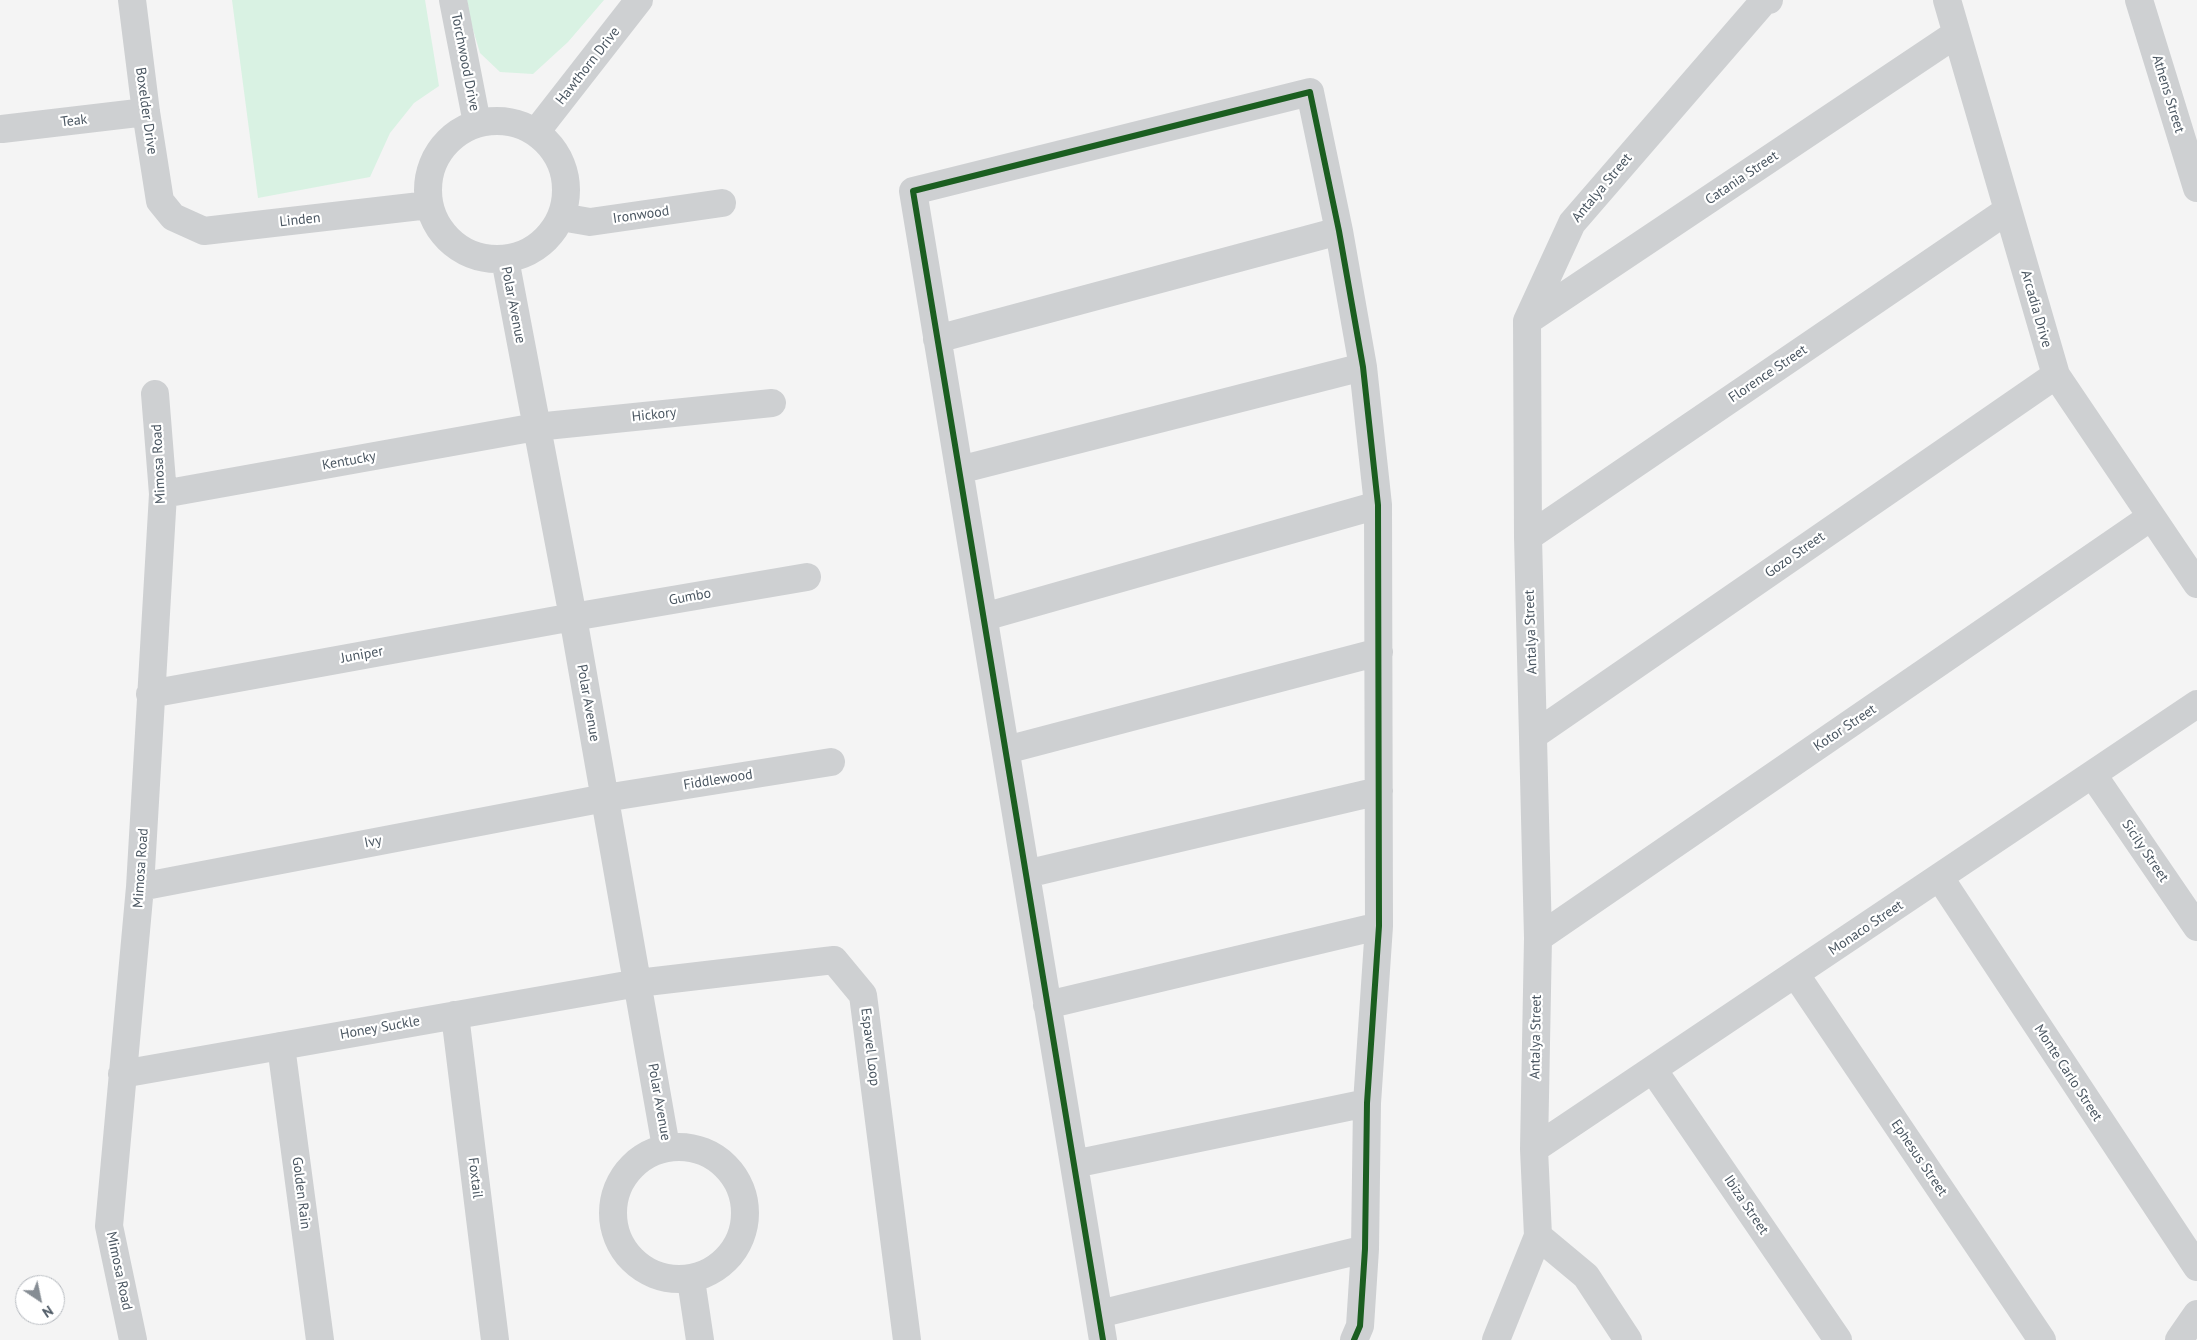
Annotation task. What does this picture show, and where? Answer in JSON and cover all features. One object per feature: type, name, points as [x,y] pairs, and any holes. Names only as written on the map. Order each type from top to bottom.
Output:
[{"type":"street","name":"Boxelder Drive","points":[[132,0],[146,112],[160,201],[173,217]]},
{"type":"street","name":"Torchwood Drive","points":[[453,0],[477,123]]},
{"type":"street","name":"Hawthorn Drive","points":[[536,132],[639,0]]},
{"type":"street","name":"Antalya Street","points":[[1496,1340],[1538,1236],[1534,1149],[1538,938],[1528,537],[1527,321],[1572,223],[1764,1],[1769,0]]},
{"type":"street","name":"Arcadia Drive","points":[[1947,0],[2056,375],[2197,584]]},
{"type":"street","name":"Athens Street","points":[[2140,0],[2197,188]]},
{"type":"street","name":"Catania Street","points":[[1527,321],[1956,34]]},
{"type":"street","points":[[1354,1340],[1360,1326],[1365,1249],[1367,1103],[1379,926],[1378,505],[1363,367],[1339,231],[1310,92],[913,191],[1101,1327],[1365,1249]]},
{"type":"street","name":"Teak","points":[[2,129],[146,112]]},
{"type":"street","points":[[507,121],[536,132],[554,149],[564,171],[566,194],[561,217],[547,237],[528,252],[505,259],[480,258],[457,247],[439,228],[429,205],[428,180],[437,155],[454,135],[477,123],[507,121]]},
{"type":"street","name":"Ironwood","points":[[561,217],[590,222],[722,203]]},
{"type":"street","name":"Linden","points":[[173,217],[204,231],[429,205]]},
{"type":"street","name":"Florence Street","points":[[1528,537],[2008,210]]},
{"type":"street","points":[[937,339],[1339,231]]},
{"type":"street","name":"Polar Avenue","points":[[505,259],[573,617],[666,1147]]},
{"type":"street","points":[[959,470],[1363,367]]},
{"type":"street","name":"Gozo Street","points":[[1534,735],[2056,375]]},
{"type":"street","name":"Mimosa Road","points":[[133,1340],[109,1226],[140,887],[163,494],[155,394]]},
{"type":"street","name":"Hickory","points":[[536,427],[772,403]]},
{"type":"street","name":"Kentucky","points":[[163,494],[536,427]]},
{"type":"street","points":[[984,617],[1378,505]]},
{"type":"street","name":"Kotor Street","points":[[1538,938],[2152,517]]},
{"type":"street","name":"Gumbo","points":[[573,617],[807,577]]},
{"type":"street","name":"Juniper","points":[[150,694],[573,617]]},
{"type":"street","points":[[1006,750],[1379,652]]},
{"type":"street","name":"Monaco Street","points":[[1534,1149],[1654,1071],[2197,704]]},
{"type":"street","name":"Fiddlewood","points":[[605,798],[831,762]]},
{"type":"street","name":"Sicily Street","points":[[2093,775],[2197,927]]},
{"type":"street","points":[[1026,874],[1379,791]]},
{"type":"street","name":"Ivy","points":[[140,887],[605,798]]},
{"type":"street","name":"Monte Carlo Street","points":[[1940,878],[2197,1267]]},
{"type":"street","points":[[1048,1005],[1379,926]]},
{"type":"street","name":"Espavel Loop","points":[[638,983],[834,960],[863,994],[906,1340]]},
{"type":"street","name":"Ephesus Street","points":[[1796,975],[2042,1340]]},
{"type":"street","name":"Honey Suckle","points":[[122,1074],[638,983]]},
{"type":"street","name":"Foxtail","points":[[455,1015],[495,1340]]},
{"type":"street","name":"Golden Rain","points":[[281,1046],[320,1340]]},
{"type":"street","name":"Ibiza Street","points":[[1654,1071],[1838,1340]]},
{"type":"street","points":[[1074,1164],[1367,1103]]},
{"type":"street","points":[[666,1147],[693,1147],[717,1157],[735,1176],[745,1200],[745,1227],[734,1250],[715,1269],[691,1280],[665,1279],[641,1269],[622,1250],[613,1226],[613,1200],[623,1176],[642,1157],[666,1147]]},
{"type":"street","points":[[1538,1236],[1586,1276],[1628,1340]]},
{"type":"street","points":[[691,1280],[700,1340]]},
{"type":"street","points":[[2179,1340],[2197,1314]]},
{"type":"green space","points":[[232,0],[425,0],[439,86],[414,103],[390,133],[370,177],[258,198]]},
{"type":"green space","points":[[467,0],[604,0],[568,42],[533,74],[500,72],[480,53],[471,23]]},
{"type":"cycle path","points":[[1103,1340],[913,191],[1310,92],[1339,231],[1363,367],[1378,505],[1379,926],[1367,1103],[1365,1249],[1360,1326],[1354,1340]]}]
